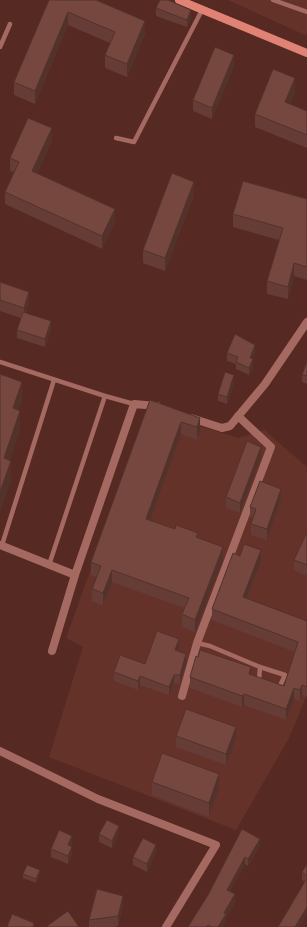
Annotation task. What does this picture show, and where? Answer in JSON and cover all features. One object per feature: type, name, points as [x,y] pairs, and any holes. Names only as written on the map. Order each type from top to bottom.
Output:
[{"type":"main road","points":[[179,0],[307,53]]},
{"type":"street","points":[[180,414],[222,428],[230,426],[265,384],[307,322]]},
{"type":"street","points":[[52,651],[75,575],[134,404],[165,409]]},
{"type":"street","points":[[182,696],[197,643],[272,447],[238,416]]},
{"type":"street","points":[[1,545],[75,575]]},
{"type":"street","points":[[0,751],[98,799],[216,845],[166,927]]},
{"type":"lane","points":[[273,0],[307,12]]},
{"type":"lane","points":[[116,138],[134,142],[202,10]]},
{"type":"lane","points":[[0,47],[10,24]]},
{"type":"lane","points":[[0,362],[134,404]]},
{"type":"lane","points":[[1,545],[54,380]]},
{"type":"lane","points":[[49,565],[105,396]]},
{"type":"lane","points":[[197,643],[210,646],[260,667],[285,675],[279,688],[272,686]]},
{"type":"lane","points":[[260,667],[258,681],[265,683]]},
{"type":"shaded area","points":[[228,0],[307,0],[307,36]]},
{"type":"shaded area","points":[[148,411],[239,438],[264,430],[307,467],[307,695],[289,738],[236,830],[49,757],[83,647],[66,638]]},
{"type":"building","points":[[49,0],[96,0],[145,21],[127,64],[105,55],[115,32],[68,12],[35,91],[14,82]]},
{"type":"building","points":[[160,0],[168,0],[191,10],[187,20],[156,8]]},
{"type":"building","points":[[215,47],[234,55],[212,108],[193,100]]},
{"type":"building","points":[[273,69],[295,78],[285,102],[307,111],[307,135],[255,114]]},
{"type":"building","points":[[28,118],[52,128],[32,171],[115,209],[102,236],[5,192],[19,162],[10,158]]},
{"type":"building","points":[[172,173],[194,182],[165,258],[143,250]]},
{"type":"building","points":[[243,181],[307,199],[307,267],[294,263],[288,287],[267,281],[283,228],[233,214]]},
{"type":"building","points":[[0,282],[29,292],[24,308],[0,300]]},
{"type":"building","points":[[23,312],[51,321],[45,339],[17,330]]},
{"type":"building","points":[[235,334],[255,345],[250,358],[253,359],[249,368],[236,362],[238,357],[227,353]]},
{"type":"building","points":[[307,361],[307,376],[302,375]]},
{"type":"building","points":[[225,372],[234,375],[227,397],[218,394]]},
{"type":"building","points":[[0,374],[22,382],[13,408],[20,411],[4,458],[11,461],[0,492]]},
{"type":"building","points":[[150,400],[200,418],[197,427],[181,422],[146,519],[175,529],[176,525],[198,533],[196,537],[223,547],[195,620],[182,614],[189,598],[112,570],[103,593],[92,589],[101,566],[91,562]]},
{"type":"building","points":[[247,441],[261,447],[240,503],[226,497]]},
{"type":"building","points":[[260,481],[281,489],[267,529],[251,524],[256,509],[250,507]]},
{"type":"building","points":[[307,532],[307,565],[294,560]]},
{"type":"building","points":[[244,544],[261,550],[243,597],[307,621],[307,687],[302,685],[300,690],[294,688],[286,709],[244,694],[242,696],[190,677],[196,656],[198,657],[200,650],[251,667],[249,674],[284,686],[298,642],[212,609],[233,553],[240,556]]},
{"type":"building","points":[[157,631],[179,639],[175,650],[186,654],[180,675],[174,675],[169,687],[140,676],[138,681],[114,672],[120,655],[145,664]]},
{"type":"building","points":[[186,709],[236,727],[226,754],[176,736]]},
{"type":"building","points":[[162,753],[219,774],[209,803],[152,782]]},
{"type":"building","points":[[107,820],[119,826],[112,841],[99,834]]},
{"type":"building","points":[[242,829],[260,839],[248,859],[245,857],[227,890],[235,894],[224,913],[226,914],[218,927],[208,925],[207,927],[188,927],[208,895]]},
{"type":"building","points":[[59,830],[72,836],[68,845],[72,847],[68,856],[51,849]]},
{"type":"building","points":[[143,838],[156,845],[147,864],[133,857]]},
{"type":"building","points":[[307,864],[307,876],[302,872]]},
{"type":"building","points":[[27,865],[40,870],[36,879],[23,874]]},
{"type":"building","points":[[307,878],[307,907],[295,927],[278,927]]},
{"type":"building","points":[[97,889],[123,896],[118,916],[89,920]]},
{"type":"building","points":[[68,911],[79,927],[47,926]]},
{"type":"building","points":[[12,914],[34,923],[33,927],[7,927]]}]
